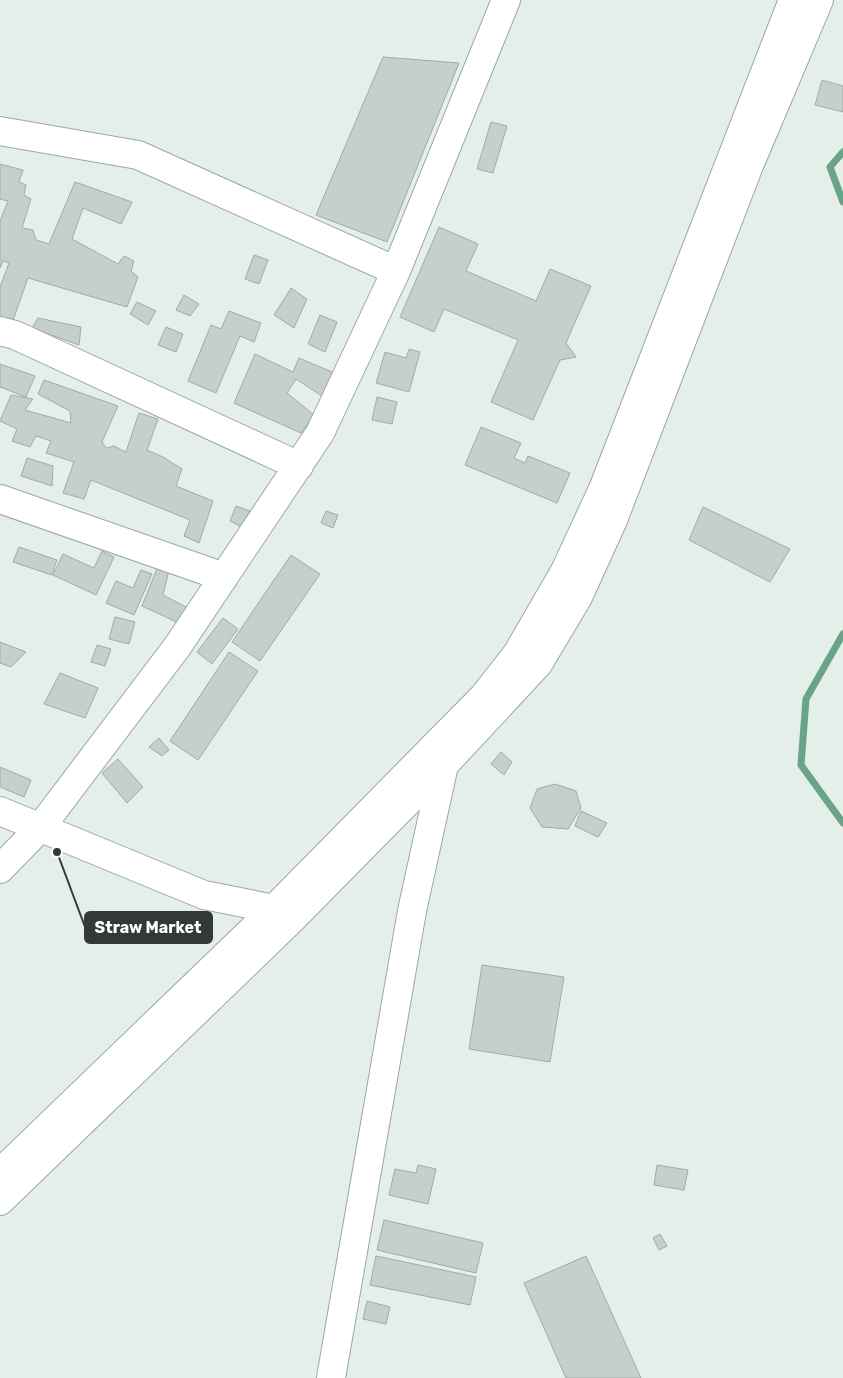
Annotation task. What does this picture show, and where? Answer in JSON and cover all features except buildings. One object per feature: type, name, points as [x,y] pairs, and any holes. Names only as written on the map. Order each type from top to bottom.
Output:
[{"type":"street","points":[[0,869],[40,828],[177,647],[320,433],[396,271],[506,0]]},
{"type":"street","points":[[0,1173],[444,765],[538,664],[578,597],[614,520],[650,397],[793,0]]},
{"type":"street","points":[[0,1201],[283,914],[484,696],[517,654],[539,620],[576,550],[603,488],[650,397],[819,0]]},
{"type":"street","points":[[0,130],[138,155],[396,271]]},
{"type":"street","points":[[0,331],[15,335],[299,466]]},
{"type":"street","points":[[0,499],[224,577]]},
{"type":"street","points":[[331,1378],[412,911],[444,765]]},
{"type":"street","points":[[0,811],[204,895],[283,914]]},
{"type":"waterway","points":[[843,152],[830,167],[843,202]]},
{"type":"waterway","points":[[843,634],[806,699],[801,765],[843,823]]},
{"type":"place","name":"Straw Market","points":[[57,852]]}]
